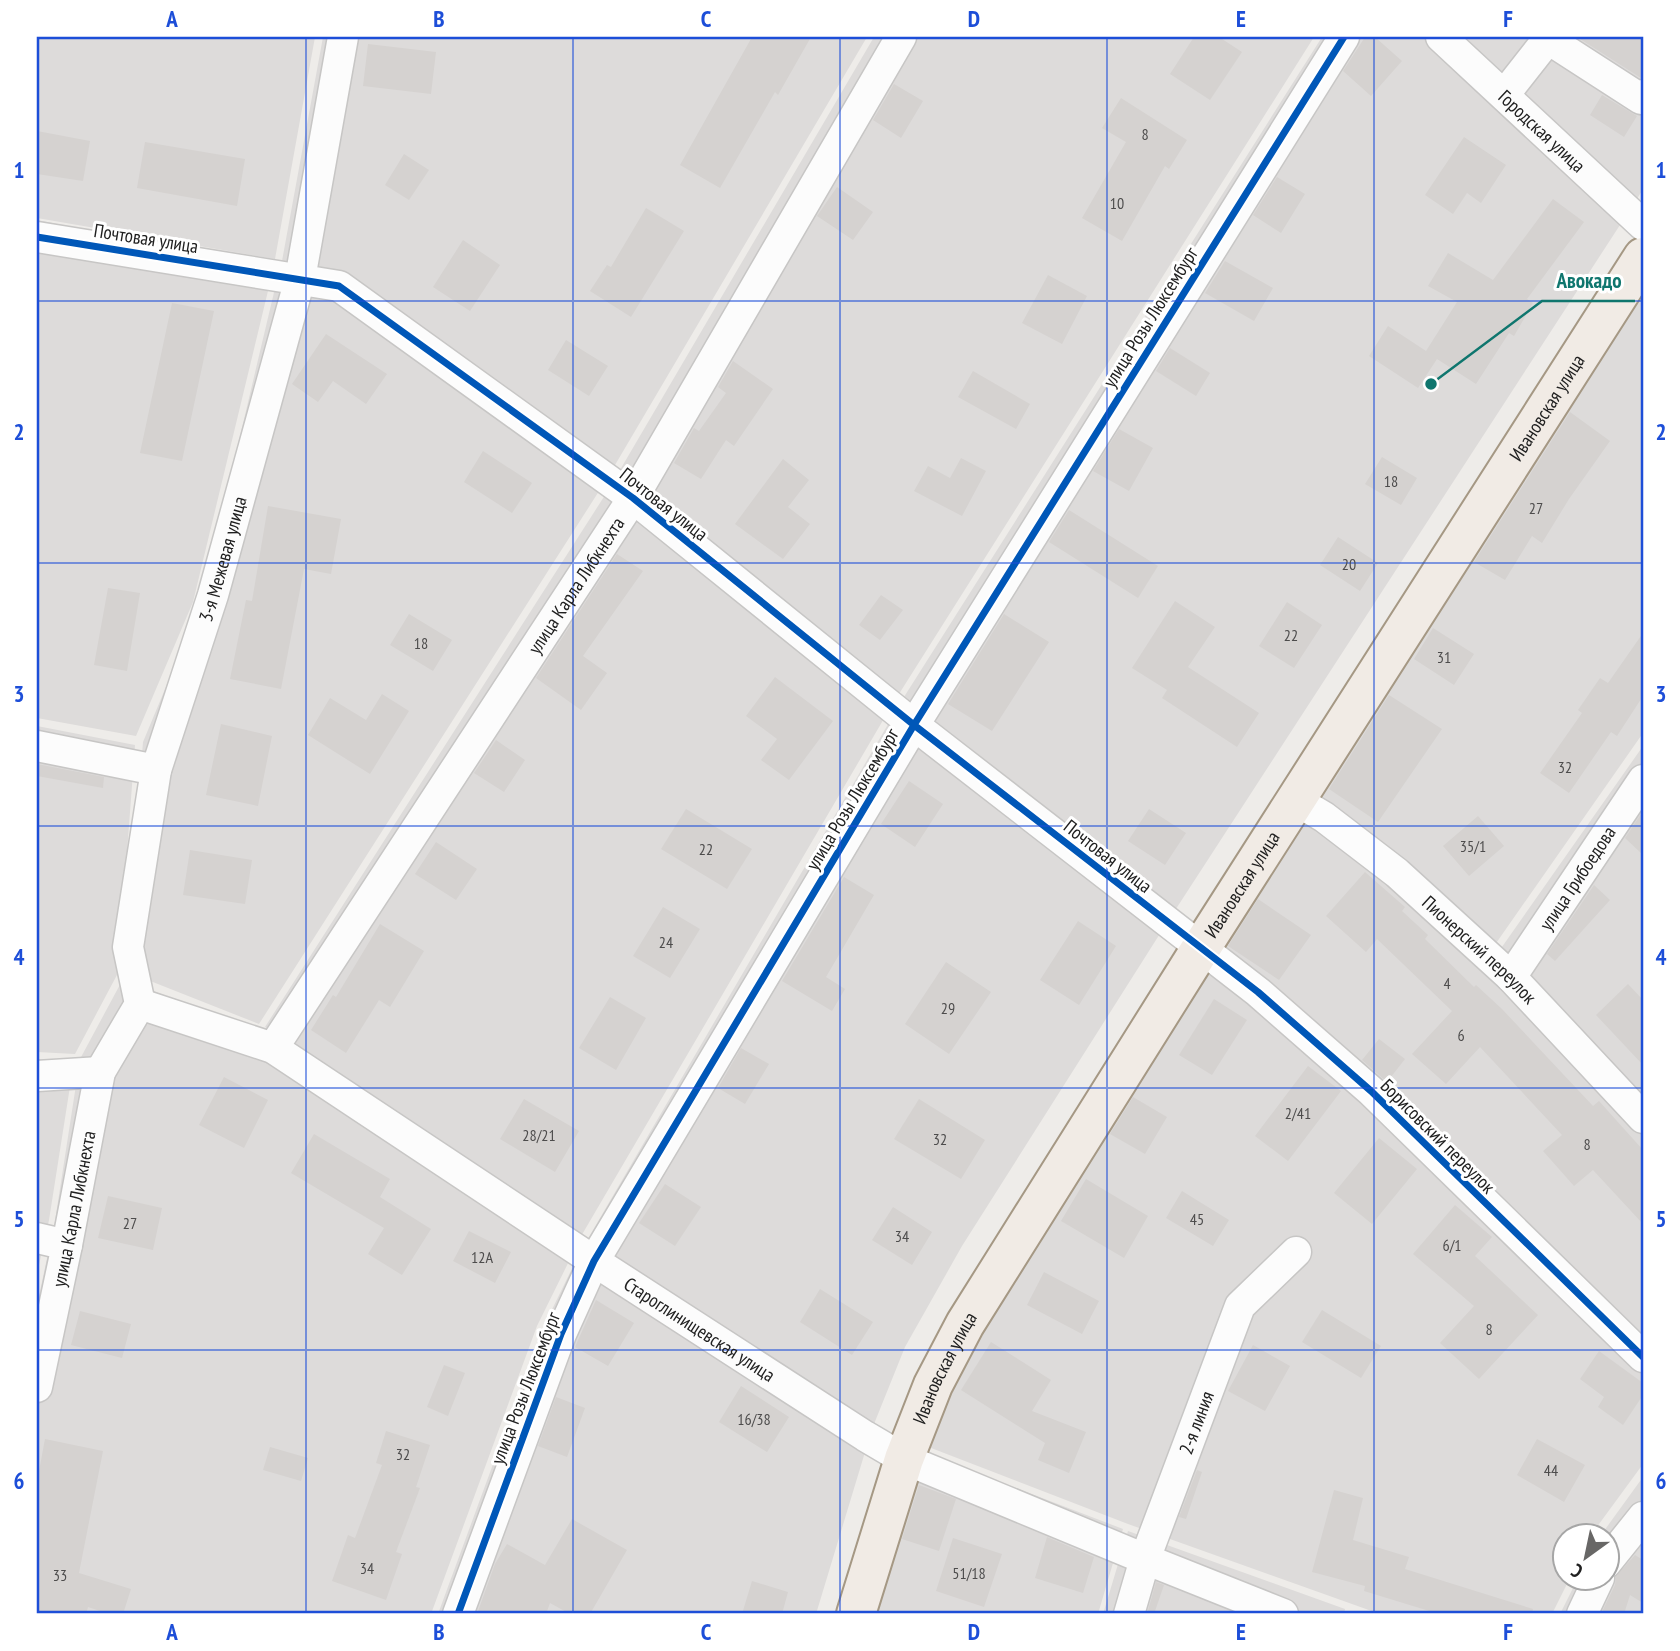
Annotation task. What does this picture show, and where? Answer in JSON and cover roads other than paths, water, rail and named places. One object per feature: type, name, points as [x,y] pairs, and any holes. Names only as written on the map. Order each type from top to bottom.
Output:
[{"type":"main road","name":"Ивановская улица","points":[[856,1614],[904,1459],[933,1385],[965,1324],[1201,948],[1643,257]]},
{"type":"street","name":"3-я Межевая улица","points":[[140,1004],[128,947],[156,770],[213,595],[300,279],[343,37]]},
{"type":"street","name":"улица Карла Либкнехта","points":[[273,1048],[633,498],[901,37]]},
{"type":"street","name":"улица Розы Люксембург","points":[[458,1614],[561,1334],[594,1261],[914,725],[1344,37]]},
{"type":"street","name":"Городская улица","points":[[1441,37],[1643,225]]},
{"type":"street","points":[[1504,95],[1548,39],[1568,43],[1641,99],[1643,95]]},
{"type":"street","name":"Почтовая улица","points":[[37,237],[339,286],[633,498],[914,725],[1201,948]]},
{"type":"street","points":[[37,746],[156,770]]},
{"type":"street","name":"улица Грибоедова","points":[[1511,977],[1643,780]]},
{"type":"street","name":"Пионерский переулок","points":[[1297,801],[1324,817],[1397,873],[1511,977],[1643,1118]]},
{"type":"street","name":"Борисовский переулок","points":[[1201,948],[1258,992],[1371,1091],[1643,1357]]},
{"type":"street","points":[[37,1076],[100,1072],[140,1004]]},
{"type":"street","name":"Староглинищевская улица","points":[[140,1004],[273,1048],[594,1261],[904,1459],[1283,1614]]},
{"type":"street","name":"улица Карла Либкнехта","points":[[37,1387],[100,1072]]},
{"type":"street","points":[[37,1238],[67,1245]]},
{"type":"street","name":"2-я линия","points":[[1129,1614],[1145,1559],[1240,1306],[1296,1252]]},
{"type":"street","points":[[1620,1546],[1643,1517]]},
{"type":"street","points":[[1582,1614],[1592,1592]]},
{"type":"place","name":"Авокадо","points":[[1431,384]]}]
